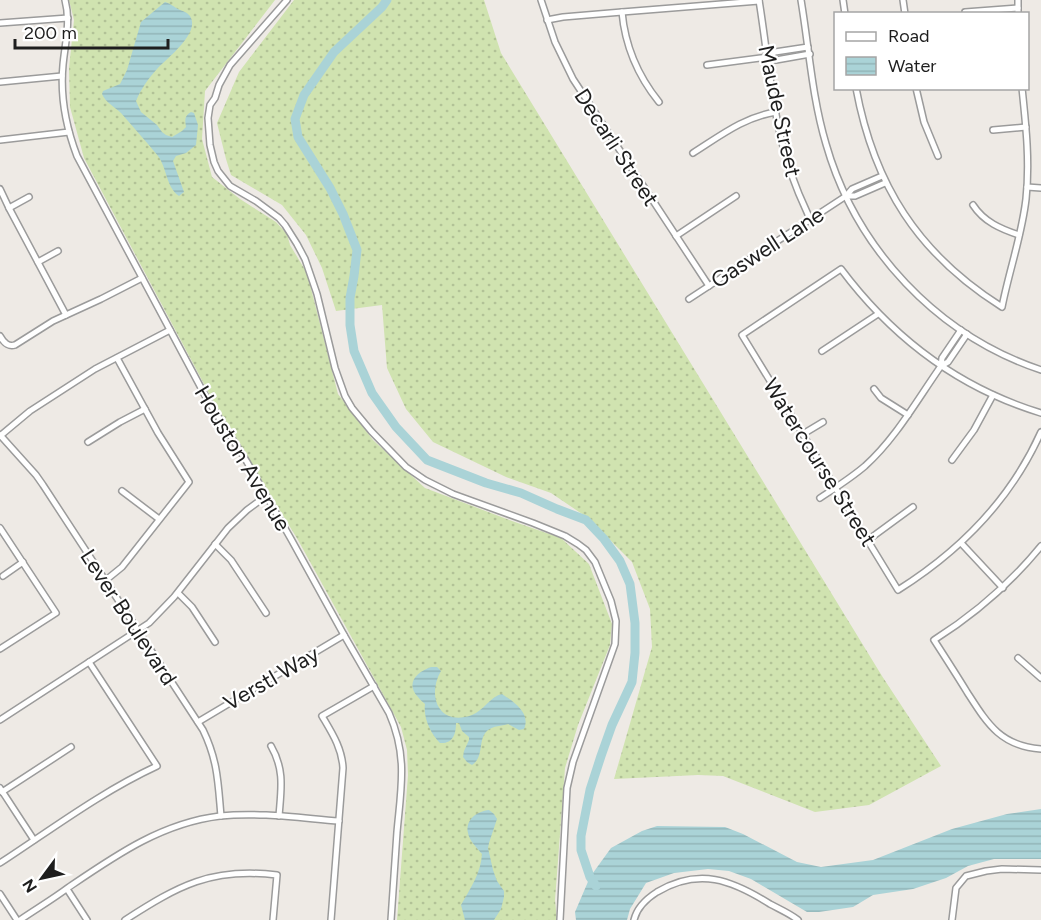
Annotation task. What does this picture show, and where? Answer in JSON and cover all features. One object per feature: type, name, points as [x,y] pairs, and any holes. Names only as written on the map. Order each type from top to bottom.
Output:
[{"type":"street","name":"Houston Avenue","points":[[65,0],[68,18],[62,76],[64,106],[77,156],[207,399],[266,496],[390,713],[395,726],[402,761],[391,920]]},
{"type":"street","points":[[287,0],[230,65],[210,105],[209,139],[216,167],[230,186],[279,218],[297,244],[317,294],[335,368],[345,396],[371,431],[406,466],[425,480],[453,494],[544,527],[578,543],[595,562],[611,601],[617,626],[614,649],[573,762],[567,788],[560,920]]},
{"type":"street","name":"Decarli Street","points":[[541,0],[563,60],[578,87],[709,286]]},
{"type":"street","points":[[801,0],[816,106],[826,145],[846,196],[867,235],[893,270],[922,300],[967,334],[1010,358],[1041,370]]},
{"type":"street","points":[[965,12],[1018,11],[1018,0]]},
{"type":"street","points":[[547,20],[759,1]]},
{"type":"street","name":"Maude Street","points":[[759,1],[776,112],[789,168],[810,219]]},
{"type":"street","points":[[622,12],[625,35],[635,62],[647,86],[659,102]]},
{"type":"street","points":[[0,23],[68,18]]},
{"type":"street","points":[[708,65],[768,57],[775,52],[808,47]]},
{"type":"street","points":[[768,57],[776,60],[810,54]]},
{"type":"street","points":[[0,82],[62,76]]},
{"type":"street","points":[[856,90],[864,126],[882,176],[910,224],[933,252],[964,281],[1002,307],[1019,235],[1027,187],[1028,158],[1022,90]]},
{"type":"street","points":[[916,90],[924,122],[938,156]]},
{"type":"street","points":[[693,153],[745,121],[776,112]]},
{"type":"street","points":[[993,130],[1026,127]]},
{"type":"street","points":[[0,140],[69,132]]},
{"type":"street","name":"Gaswell Lane","points":[[689,299],[846,196],[852,189],[882,176]]},
{"type":"street","name":"Gaswell Lane","points":[[846,196],[855,196],[885,183]]},
{"type":"street","points":[[1027,187],[1041,188]]},
{"type":"street","points":[[0,189],[66,315]]},
{"type":"street","points":[[676,236],[736,196]]},
{"type":"street","points":[[9,208],[29,197]]},
{"type":"street","points":[[973,205],[988,221],[1019,235]]},
{"type":"street","points":[[38,262],[58,251]]},
{"type":"street","name":"Watercourse Street","points":[[878,314],[841,269],[742,335],[898,590],[933,567],[961,543]]},
{"type":"street","points":[[0,336],[7,345],[15,345],[53,321],[141,278]]},
{"type":"street","points":[[822,351],[878,314],[910,344],[941,366],[993,395],[1041,413]]},
{"type":"street","points":[[0,435],[30,411],[95,369],[170,330]]},
{"type":"street","points":[[941,366],[942,358],[961,330]]},
{"type":"street","points":[[820,498],[877,455],[967,334]]},
{"type":"street","points":[[106,580],[122,567],[189,482],[158,433],[117,358]]},
{"type":"street","points":[[874,389],[881,398],[908,415]]},
{"type":"street","points":[[952,460],[974,430],[993,395]]},
{"type":"street","points":[[88,442],[145,409]]},
{"type":"street","points":[[803,434],[823,422]]},
{"type":"street","points":[[1003,588],[961,543],[1010,487],[1041,432]]},
{"type":"street","name":"Lever Boulevard","points":[[0,435],[44,485],[198,722],[208,741],[215,763],[221,816]]},
{"type":"street","points":[[122,491],[159,519]]},
{"type":"street","points":[[0,720],[158,615],[236,519],[266,496]]},
{"type":"street","points":[[868,540],[913,507]]},
{"type":"street","points":[[0,528],[56,613],[0,649]]},
{"type":"street","points":[[215,544],[231,560],[266,613]]},
{"type":"street","points":[[1041,546],[1003,588],[934,640],[983,717],[995,731],[1018,745],[1041,748]]},
{"type":"street","points":[[3,576],[23,562]]},
{"type":"street","points":[[178,593],[192,607],[215,642]]},
{"type":"street","name":"Verstl Way","points":[[198,722],[344,635]]},
{"type":"street","points":[[1018,658],[1041,678]]},
{"type":"street","points":[[0,863],[96,798],[157,766],[89,662]]},
{"type":"street","points":[[331,920],[342,760],[338,745],[322,716],[374,686]]},
{"type":"street","points":[[271,746],[278,760],[282,777],[279,816]]},
{"type":"street","points":[[34,840],[1,790],[71,747]]},
{"type":"street","points":[[0,894],[18,920],[129,848],[157,833],[187,822],[221,816],[244,815],[339,821]]},
{"type":"street","points":[[952,920],[956,888],[966,876],[1002,869],[1041,870]]},
{"type":"street","points":[[125,920],[168,893],[202,879],[233,874],[262,873],[277,875],[273,920]]},
{"type":"street","points":[[634,920],[636,912],[655,893],[682,881],[704,878],[722,880],[736,885],[798,920]]},
{"type":"street","points":[[67,889],[87,920]]},
{"type":"green space","points":[[69,0],[275,0],[205,91],[202,139],[212,177],[240,199],[276,222],[287,234],[290,245],[307,273],[338,394],[373,440],[425,488],[561,538],[589,564],[612,624],[610,645],[578,725],[565,768],[555,900],[557,920],[397,920],[408,775],[407,750],[401,727],[298,540],[213,401],[84,158],[70,107],[69,68],[74,20]]},
{"type":"green space","points":[[294,0],[484,0],[501,53],[882,676],[941,766],[869,805],[815,812],[723,776],[614,779],[652,647],[650,609],[632,562],[588,518],[551,493],[506,477],[433,442],[406,409],[387,368],[382,305],[336,311],[322,268],[306,235],[282,205],[231,175],[217,123],[239,72]]},
{"type":"water","points":[[165,2],[190,16],[191,30],[181,45],[142,88],[136,101],[141,112],[162,132],[172,137],[186,127],[187,115],[194,113],[198,125],[196,145],[186,153],[176,156],[173,161],[184,192],[179,196],[169,183],[158,156],[102,94],[103,91],[120,84],[127,70],[141,22]]},
{"type":"water","points":[[431,667],[437,667],[441,671],[435,691],[436,700],[444,713],[461,718],[472,715],[502,694],[520,708],[526,723],[524,729],[519,730],[508,724],[490,729],[483,738],[476,762],[472,765],[467,762],[463,757],[469,737],[462,731],[459,723],[456,723],[451,740],[440,743],[428,725],[425,704],[414,692],[414,679]]},
{"type":"water","points":[[1041,809],[1041,859],[994,859],[968,866],[946,878],[913,889],[873,895],[853,907],[807,912],[751,879],[729,871],[708,869],[674,873],[646,883],[630,909],[627,920],[576,920],[575,912],[590,877],[611,848],[642,831],[657,826],[725,827],[797,862],[821,867],[873,860],[952,829],[1007,814]]},
{"type":"water","points":[[489,810],[497,819],[488,848],[493,870],[504,891],[504,897],[501,909],[494,920],[465,920],[461,905],[477,874],[482,854],[470,838],[468,824],[476,814]]},
{"type":"waterway","points":[[387,0],[334,52],[304,95],[295,119],[298,137],[330,188],[357,250],[350,298],[350,325],[354,351],[372,393],[396,427],[427,460],[486,483],[521,493],[586,520],[620,561],[630,584],[635,623],[632,682],[612,725],[601,756],[590,790],[581,836],[581,850],[590,877],[596,886]]}]
